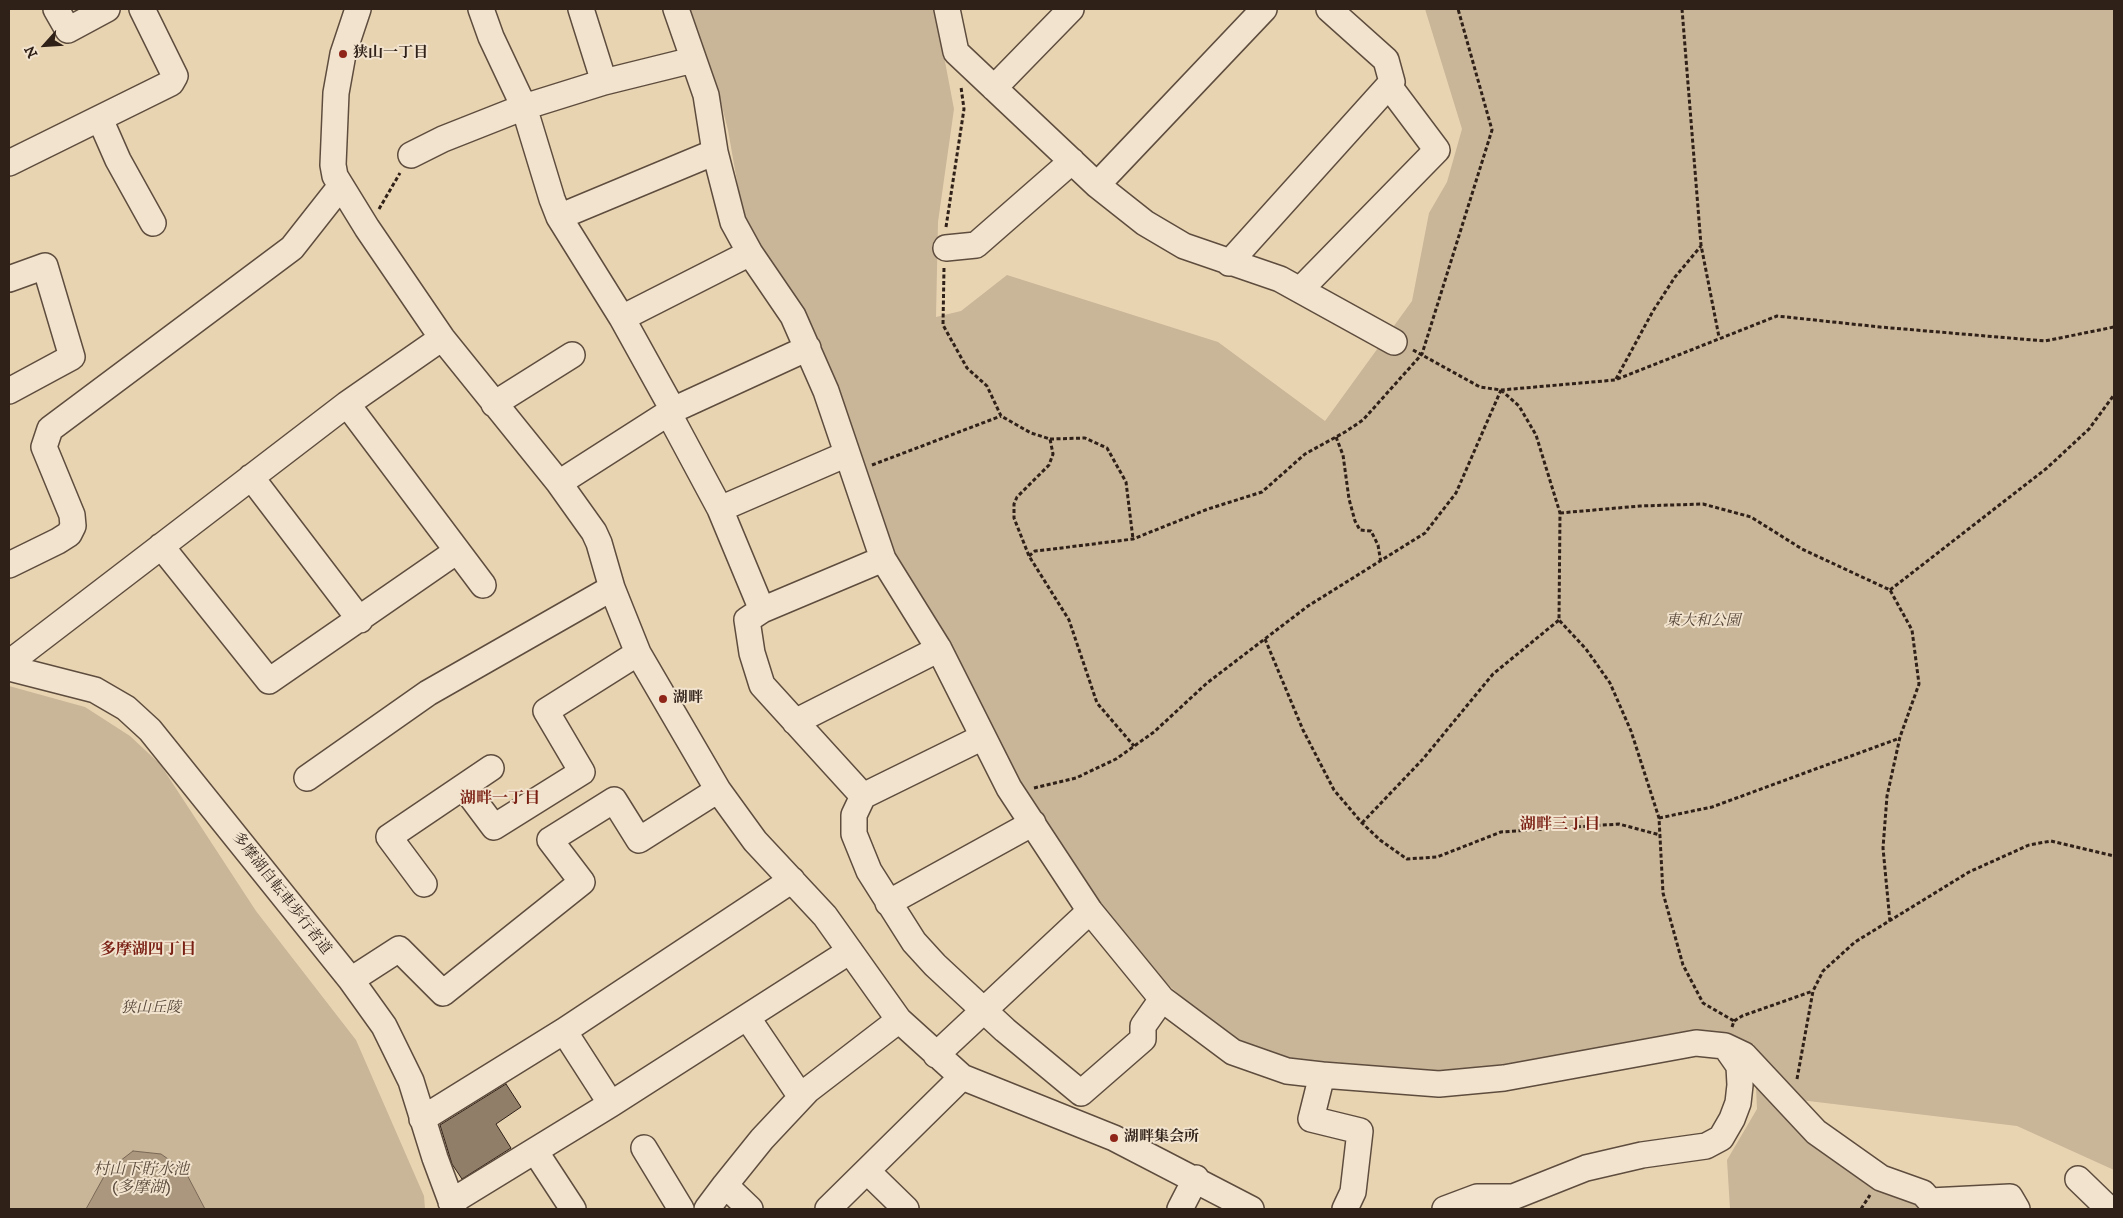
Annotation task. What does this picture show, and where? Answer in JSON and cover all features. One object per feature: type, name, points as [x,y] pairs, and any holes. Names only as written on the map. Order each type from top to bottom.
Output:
[{"type":"street","points":[[56,9],[68,30],[107,9]]},
{"type":"street","points":[[9,163],[171,83],[175,76],[142,9]]},
{"type":"street","points":[[358,9],[343,54],[336,93],[334,176],[442,338],[559,483],[594,532],[600,543],[612,588],[638,653],[718,790],[755,841],[825,916],[899,1020],[962,1077],[1114,1138],[1196,1178],[1251,1209]]},
{"type":"street","points":[[482,9],[491,37],[524,107],[559,217],[622,318],[671,412],[720,509],[762,610]]},
{"type":"street","points":[[581,9],[604,82]]},
{"type":"street","points":[[676,9],[706,95],[715,152],[733,222],[750,253],[793,316],[808,348],[826,391],[883,559],[939,649],[1009,788],[1090,911],[1162,999],[1233,1052],[1287,1071],[1322,1075],[1438,1084],[1504,1078],[1696,1043],[1725,1046],[1744,1055],[1816,1132],[1852,1159],[1891,1184],[1922,1193],[1933,1205],[2010,1197],[2017,1209]]},
{"type":"street","points":[[947,9],[956,52],[1097,185],[1145,224],[1184,246],[1280,279],[1394,342]]},
{"type":"street","points":[[994,88],[1071,9]]},
{"type":"street","points":[[1097,185],[1264,9]]},
{"type":"street","points":[[1229,263],[1392,82],[1386,60],[1330,9]]},
{"type":"street","points":[[412,155],[443,139],[524,107],[604,82],[693,60]]},
{"type":"street","points":[[1300,290],[1437,150],[1389,86]]},
{"type":"street","points":[[100,119],[118,160],[153,223]]},
{"type":"street","points":[[559,217],[715,152]]},
{"type":"street","points":[[946,248],[976,245],[1072,161]]},
{"type":"street","points":[[9,565],[58,542],[69,534],[72,526],[72,515],[44,447],[50,429],[292,248],[340,187]]},
{"type":"street","points":[[622,318],[750,253]]},
{"type":"street","points":[[9,279],[45,266],[72,357],[9,391]]},
{"type":"street","points":[[9,663],[251,476],[347,404],[442,338]]},
{"type":"street","points":[[559,483],[671,412],[808,348]]},
{"type":"street","points":[[494,404],[572,355]]},
{"type":"street","points":[[347,404],[483,585]]},
{"type":"street","points":[[720,509],[846,454]]},
{"type":"street","points":[[251,476],[360,620]]},
{"type":"street","points":[[161,546],[269,682],[457,551]]},
{"type":"street","points":[[863,796],[762,685],[752,653],[747,620],[762,610],[883,559]]},
{"type":"street","points":[[307,778],[428,693],[612,588]]},
{"type":"street","points":[[795,722],[939,649]]},
{"type":"street","points":[[464,787],[494,827],[582,772],[546,712],[638,653]]},
{"type":"street","points":[[9,668],[95,690],[111,698],[138,718],[150,730],[351,980],[380,1020],[411,1080],[422,1119],[453,1206],[535,1151],[850,951]]},
{"type":"street","points":[[983,737],[863,796],[854,816],[854,834],[869,871],[914,942],[934,965],[1005,1030],[1081,1093],[1143,1039],[1143,1026],[1162,999]]},
{"type":"street","points":[[424,884],[389,837],[491,768]]},
{"type":"street","points":[[351,980],[398,949],[443,993],[582,882],[550,840],[614,800],[639,840],[718,790]]},
{"type":"street","points":[[888,903],[1033,823]]},
{"type":"street","points":[[422,1119],[564,1030],[792,880]]},
{"type":"street","points":[[936,1055],[983,1008],[1090,911]]},
{"type":"street","points":[[747,1017],[801,1097]]},
{"type":"street","points":[[707,1209],[762,1139],[801,1097],[899,1020]]},
{"type":"street","points":[[564,1030],[611,1104]]},
{"type":"street","points":[[1445,1209],[1477,1197],[1512,1203],[1586,1168],[1642,1155],[1706,1146],[1721,1138],[1730,1124],[1738,1104],[1740,1085],[1739,1066],[1725,1046]]},
{"type":"street","points":[[1322,1075],[1311,1119],[1360,1132],[1353,1192],[1346,1209]]},
{"type":"street","points":[[828,1209],[962,1077]]},
{"type":"street","points":[[644,1148],[681,1209]]},
{"type":"street","points":[[535,1151],[573,1209]]},
{"type":"street","points":[[867,1171],[906,1209]]},
{"type":"street","points":[[1180,1209],[1196,1178]]},
{"type":"street","points":[[2078,1179],[2109,1209]]},
{"type":"street","points":[[725,1185],[750,1209]]},
{"type":"path","points":[[1029,556],[1035,551],[1134,539],[1208,509],[1262,492],[1305,454],[1363,420],[1422,354],[1492,130],[1458,9]]},
{"type":"path","points":[[1682,9],[1701,245],[1719,337]]},
{"type":"path","points":[[956,52],[964,109],[946,224],[946,248],[942,283],[943,325],[967,368],[987,386],[1001,416],[1031,434],[1050,439],[1085,438],[1107,448],[1126,482],[1134,539]]},
{"type":"path","points":[[367,228],[412,155]]},
{"type":"path","points":[[1615,380],[1653,311],[1675,277],[1701,245]]},
{"type":"path","points":[[1394,342],[1422,354],[1480,387],[1501,390],[1615,380],[1641,372],[1719,337],[1777,316],[2045,340],[2114,328]]},
{"type":"path","points":[[1501,390],[1519,406],[1536,435],[1560,513],[1559,620],[1586,650],[1610,683],[1631,731],[1659,818],[1663,893],[1683,966],[1703,1004],[1734,1021]]},
{"type":"path","points":[[1036,788],[1076,778],[1116,759],[1154,732],[1207,683],[1308,606],[1381,563],[1425,533],[1456,493],[1501,390]]},
{"type":"path","points":[[1890,590],[2047,468],[2089,429],[2114,395]]},
{"type":"path","points":[[879,462],[1001,416]]},
{"type":"path","points":[[1336,437],[1343,455],[1348,482],[1348,499],[1355,521],[1360,530],[1371,531],[1378,545],[1381,563]]},
{"type":"path","points":[[1050,439],[1053,454],[1049,465],[1022,490],[1014,504],[1014,518],[1029,556],[1069,620],[1096,703],[1134,746]]},
{"type":"path","points":[[1560,513],[1640,506],[1702,504],[1751,517],[1802,549],[1890,590],[1912,630],[1920,684],[1900,737],[1887,796],[1883,848],[1890,922]]},
{"type":"path","points":[[1362,823],[1423,759],[1493,674],[1559,620]]},
{"type":"path","points":[[1265,639],[1303,730],[1334,790],[1362,823],[1380,840],[1408,859],[1437,857],[1500,832],[1619,824],[1660,835]]},
{"type":"path","points":[[1659,818],[1712,808],[1900,737]]},
{"type":"path","points":[[1791,1105],[1814,991],[1823,971],[1856,942],[1969,872],[2029,845],[2051,841],[2114,856]]},
{"type":"path","points":[[1742,1016],[1814,991]]},
{"type":"green space","name":"東大和公園","points":[[687,9],[935,9],[954,109],[938,222],[936,317],[961,311],[1007,275],[1218,342],[1325,421],[1412,301],[1429,213],[1447,182],[1462,129],[1425,9],[2114,9],[2114,1170],[2017,1126],[1775,1097],[1930,1209],[1730,1209],[1727,1160],[1757,1109],[1754,1044],[1709,1035],[1443,1075],[1318,1066],[1233,1042],[1131,952],[1021,787],[894,554],[804,313],[744,221],[728,130],[718,91]]},
{"type":"green space","name":"狭山丘陵","points":[[9,686],[85,707],[130,736],[160,764],[256,911],[356,1040],[424,1196],[425,1209],[205,1209],[185,1171],[161,1154],[133,1151],[92,1197],[86,1209],[9,1209]]},
{"type":"water","name":"村山下貯水池 (多摩湖)","points":[[133,1151],[161,1154],[185,1171],[205,1209],[86,1209],[107,1171]]},
{"type":"building","points":[[506,1084],[521,1107],[496,1124],[511,1148],[462,1179],[452,1164],[440,1125]]},
{"type":"place","name":"狭山一丁目","points":[[343,54]]},
{"type":"place","name":"湖畔","points":[[663,699]]},
{"type":"place","name":"湖畔集会所","points":[[1114,1138]]},
{"type":"district","name":"湖畔一丁目","points":[[500,800]]},
{"type":"district","name":"湖畔三丁目","points":[[1560,826]]},
{"type":"district","name":"多摩湖四丁目","points":[[148,951]]}]
